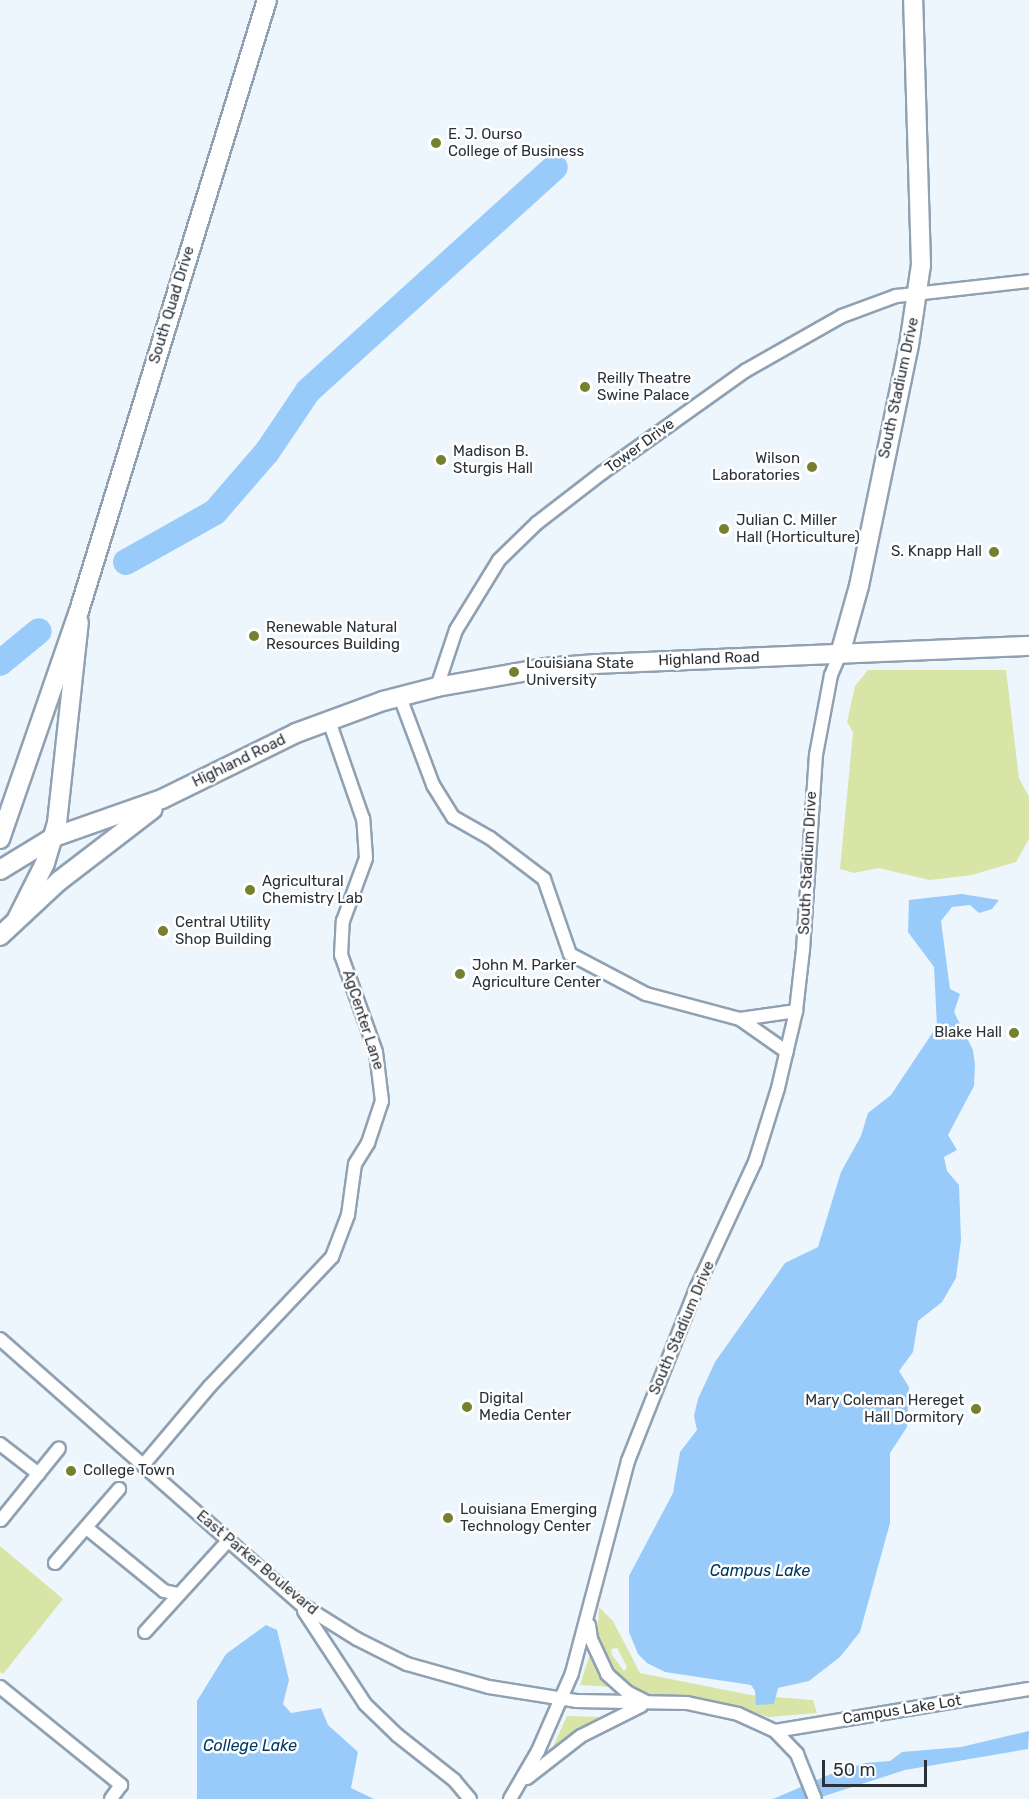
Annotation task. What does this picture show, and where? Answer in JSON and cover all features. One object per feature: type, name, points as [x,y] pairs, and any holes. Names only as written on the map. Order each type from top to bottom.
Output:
[{"type":"street","name":"South Quad Drive","points":[[0,839],[79,611],[267,0]]},
{"type":"street","name":"South Stadium Drive","points":[[521,1782],[561,1698],[589,1619],[628,1461],[697,1287],[755,1162],[787,1052],[796,1011],[807,908],[808,824],[816,755],[831,675],[840,654],[859,586],[921,265],[913,0]]},
{"type":"street","name":"Tower Drive","points":[[437,687],[456,630],[486,579],[537,523],[753,366],[842,316],[896,296],[1029,281]]},
{"type":"street","name":"South Quad Drive","points":[[17,919],[54,837],[68,744],[79,611]]},
{"type":"street","name":"Highland Road","points":[[0,870],[54,837],[162,799],[244,756],[329,721],[437,687],[546,668],[1029,646]]},
{"type":"street","points":[[400,697],[433,785],[453,817],[490,838],[544,879],[570,954],[603,975],[646,994],[740,1019],[787,1052]]},
{"type":"street","name":"AgCenter Lane","points":[[144,1464],[210,1386],[332,1257],[348,1215],[355,1164],[368,1143],[382,1101],[376,1052],[342,955],[343,921],[366,858],[363,819],[329,721]]},
{"type":"street","name":"Highland Road","points":[[0,936],[17,919],[162,799]]},
{"type":"street","points":[[740,1019],[796,1011]]},
{"type":"street","name":"East Parker Boulevard","points":[[0,1340],[144,1464],[227,1542],[287,1592],[340,1630],[407,1664],[458,1681],[561,1698],[687,1703],[712,1707],[775,1731]]},
{"type":"street","points":[[0,1444],[39,1474]]},
{"type":"street","points":[[1,1520],[60,1449]]},
{"type":"street","points":[[55,1563],[88,1529],[119,1489]]},
{"type":"street","points":[[88,1529],[164,1591],[177,1594]]},
{"type":"street","points":[[145,1632],[177,1594],[227,1542]]},
{"type":"street","points":[[287,1592],[316,1626],[365,1704],[397,1735],[454,1780],[470,1799]]},
{"type":"street","points":[[589,1619],[591,1640],[607,1674],[627,1692],[649,1703]]},
{"type":"street","points":[[0,1687],[121,1785],[111,1799]]},
{"type":"street","name":"Campus Lake Lot","points":[[775,1731],[1029,1689]]},
{"type":"street","points":[[510,1799],[521,1782],[581,1736],[622,1713],[649,1703]]},
{"type":"street","points":[[775,1731],[803,1765],[815,1799]]},
{"type":"green space","points":[[868,670],[1006,670],[1019,778],[1029,797],[1029,839],[1016,862],[972,875],[930,880],[878,868],[854,873],[840,869],[853,732],[847,722],[855,686]]},
{"type":"green space","points":[[0,1546],[63,1599],[3,1674],[0,1672]]},
{"type":"green space","points":[[599,1607],[613,1621],[640,1673],[756,1696],[756,1704],[774,1704],[775,1697],[813,1700],[817,1713],[769,1717],[707,1699],[647,1694],[630,1688],[613,1675],[597,1641]],"holes":[[[617,1648],[627,1667],[624,1671],[612,1655],[611,1649]]]},
{"type":"green space","points":[[590,1654],[599,1672],[612,1687],[580,1685]]},
{"type":"green space","points":[[567,1716],[600,1717],[551,1751]]},
{"type":"water","name":"Campus Lake","points":[[962,894],[999,900],[992,909],[979,913],[970,905],[952,907],[941,921],[950,989],[960,994],[954,1012],[973,1050],[975,1065],[974,1086],[948,1135],[957,1150],[944,1157],[947,1171],[959,1185],[961,1240],[956,1278],[942,1302],[918,1321],[913,1352],[899,1371],[909,1387],[907,1427],[890,1453],[890,1523],[860,1632],[840,1657],[809,1681],[778,1688],[774,1704],[756,1705],[755,1691],[751,1685],[665,1672],[647,1663],[638,1654],[629,1632],[629,1576],[673,1493],[680,1452],[697,1430],[694,1416],[698,1399],[715,1362],[785,1263],[818,1247],[841,1172],[861,1136],[868,1113],[891,1095],[937,1026],[934,967],[908,932],[909,900]]},
{"type":"water","name":"College Lake","points":[[266,1625],[277,1630],[289,1680],[283,1704],[291,1713],[321,1708],[328,1725],[358,1752],[351,1788],[374,1799],[197,1799],[197,1701],[226,1654]]},
{"type":"water","points":[[1029,1731],[1028,1749],[905,1770],[815,1799],[773,1799],[831,1774],[865,1763],[890,1761],[902,1752],[961,1747]]},
{"type":"waterway","points":[[126,562],[215,512],[267,452],[308,391],[555,167]]},
{"type":"waterway","points":[[0,663],[39,631]]},
{"type":"place","name":"E. J. Ourso College of Business","points":[[436,143]]},
{"type":"place","name":"Reilly Theatre Swine Palace","points":[[585,387]]},
{"type":"place","name":"Madison B. Sturgis Hall","points":[[441,460]]},
{"type":"place","name":"Wilson Laboratories","points":[[812,467]]},
{"type":"place","name":"Julian C. Miller Hall (Horticulture)","points":[[724,529]]},
{"type":"place","name":"S. Knapp Hall","points":[[994,552]]},
{"type":"place","name":"Renewable Natural Resources Building","points":[[254,636]]},
{"type":"place","name":"Louisiana State University","points":[[514,672]]},
{"type":"place","name":"Agricultural Chemistry Lab","points":[[250,890]]},
{"type":"place","name":"Central Utility Shop Building","points":[[163,931]]},
{"type":"place","name":"John M. Parker Agriculture Center","points":[[460,974]]},
{"type":"place","name":"Blake Hall","points":[[1014,1033]]},
{"type":"place","name":"Digital Media Center","points":[[467,1407]]},
{"type":"place","name":"Mary Coleman Hereget Hall Dormitory","points":[[976,1409]]},
{"type":"place","name":"College Town","points":[[71,1471]]},
{"type":"place","name":"Louisiana Emerging Technology Center","points":[[448,1518]]}]
